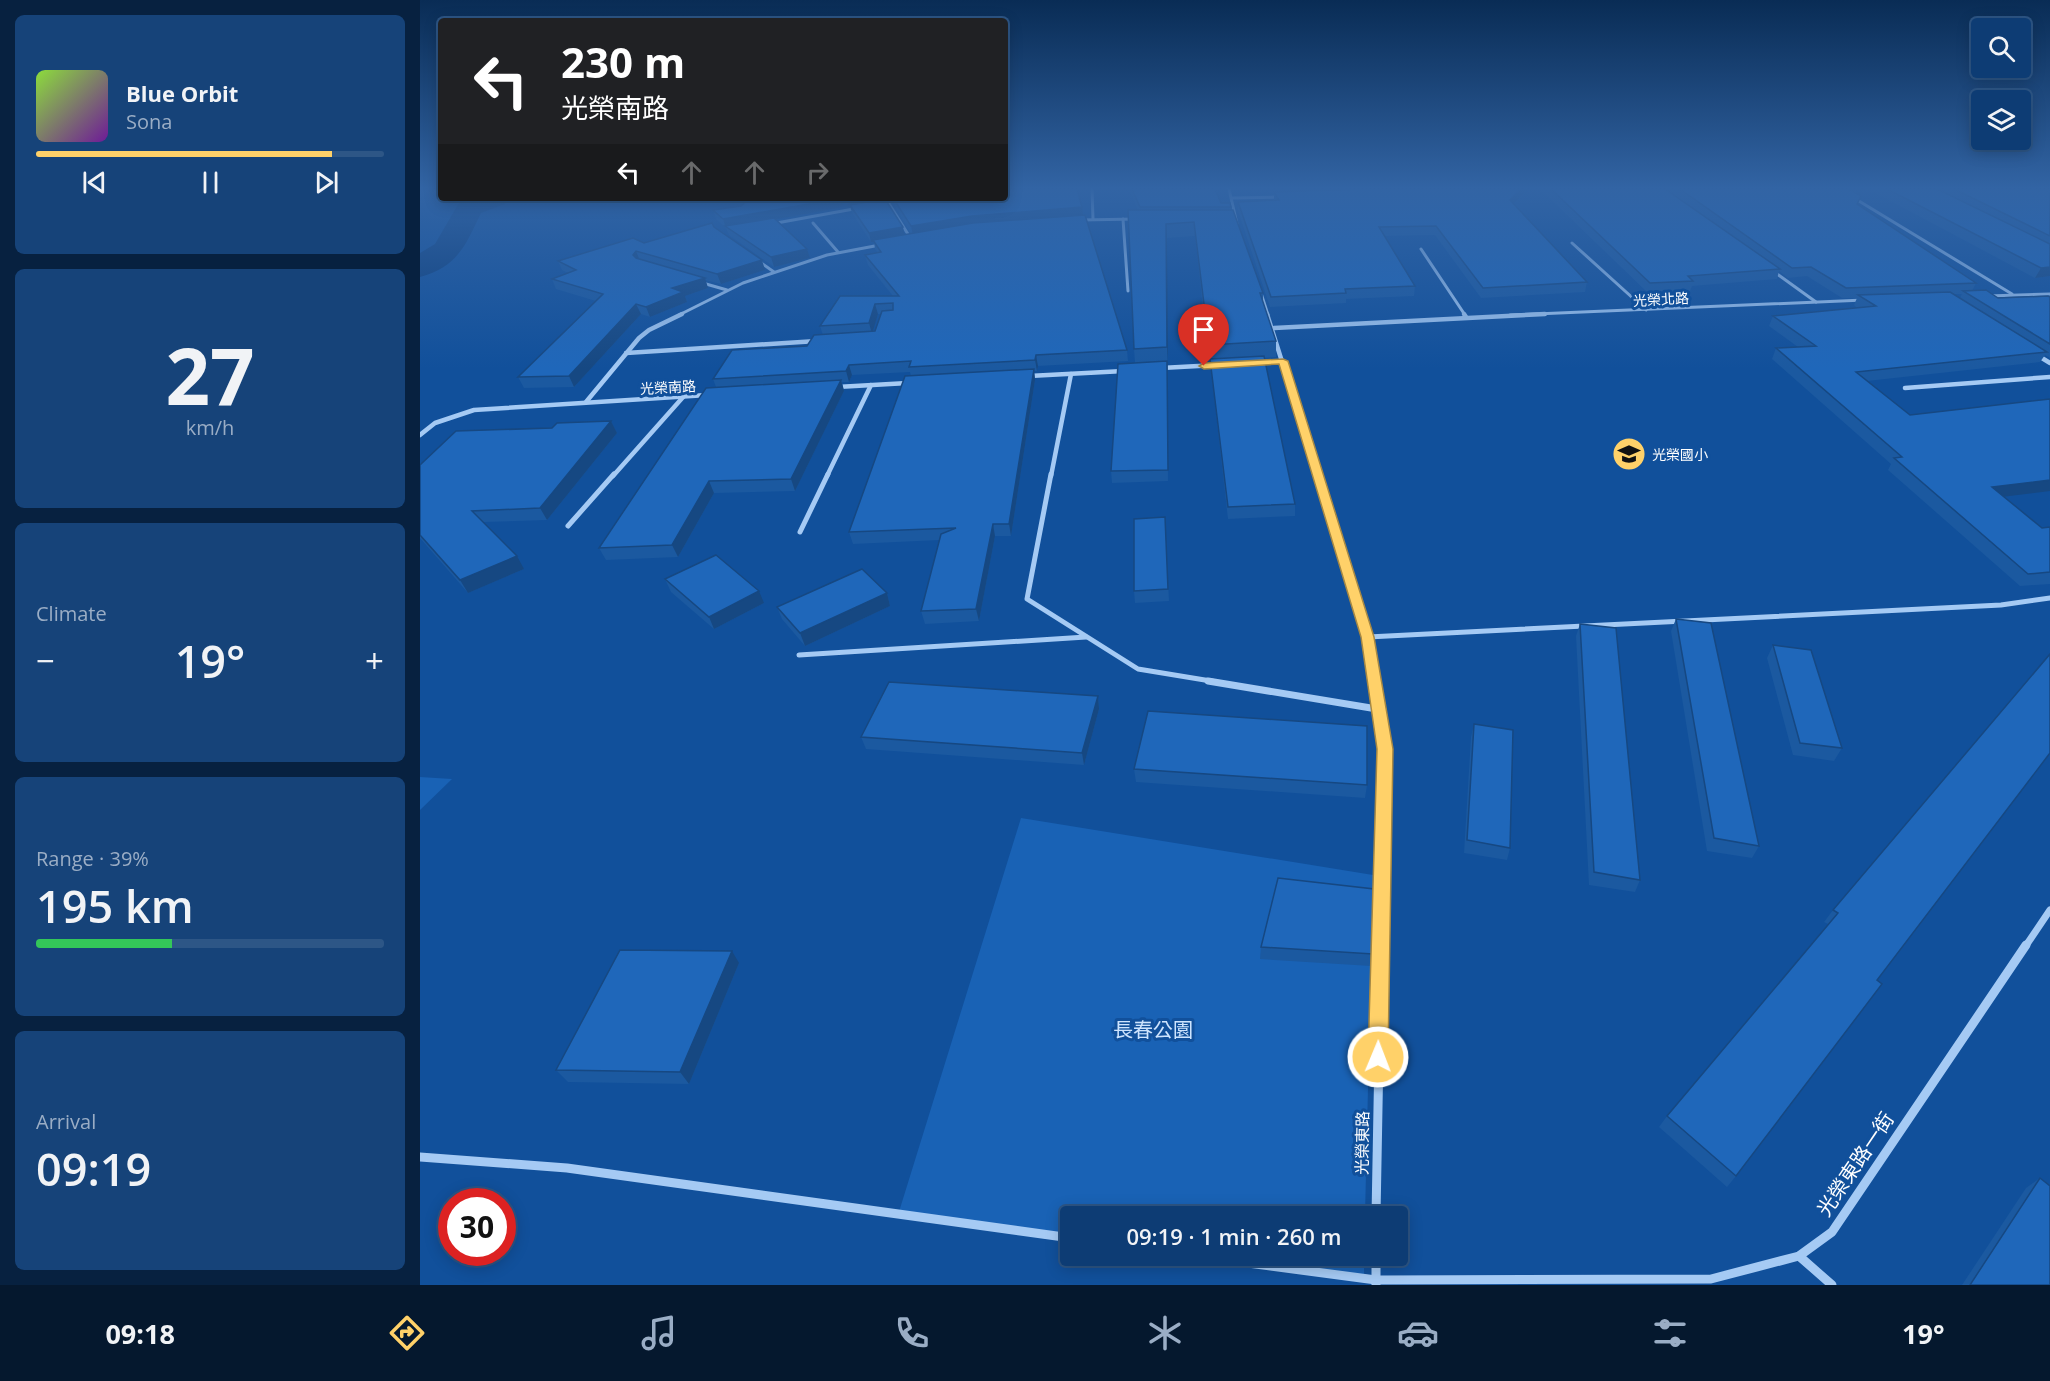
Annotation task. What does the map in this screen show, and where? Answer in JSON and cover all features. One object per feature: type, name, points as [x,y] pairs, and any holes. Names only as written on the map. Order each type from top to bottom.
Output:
[{"type":"street","points":[[835,249],[838,252]]},
{"type":"street","points":[[586,402],[626,353],[649,330],[727,290],[774,272],[838,252],[856,249]]},
{"type":"street","points":[[1125,249],[1128,291]]},
{"type":"street","points":[[1421,249],[1466,317]]},
{"type":"street","points":[[1579,249],[1646,310]]},
{"type":"street","points":[[1937,249],[2013,295]]},
{"type":"street","points":[[756,259],[774,272]]},
{"type":"street","points":[[1768,268],[1816,302]]},
{"type":"street","points":[[695,280],[727,290]]},
{"type":"street","name":"光榮東路","points":[[1258,285],[1274,328],[1368,637],[1377,709],[1385,749],[1376,1206]]},
{"type":"street","points":[[1979,296],[2050,294]]},
{"type":"street","name":"光榮北路","points":[[1274,328],[1466,317],[1875,300]]},
{"type":"street","points":[[1196,324],[1204,366]]},
{"type":"street","points":[[626,353],[828,341]]},
{"type":"street","points":[[2031,351],[2050,363]]},
{"type":"street","points":[[1249,363],[1283,361]]},
{"type":"street","points":[[1160,369],[1227,365]]},
{"type":"street","points":[[1024,376],[1126,370]]},
{"type":"street","points":[[1071,374],[1027,599],[1138,669],[1377,709]]},
{"type":"street","points":[[1905,388],[2050,377]]},
{"type":"street","points":[[836,387],[918,383]]},
{"type":"street","points":[[800,532],[871,386]]},
{"type":"street","name":"光榮南路","points":[[420,435],[435,423],[474,410],[719,394]]},
{"type":"street","points":[[568,526],[684,396]]},
{"type":"street","points":[[1368,637],[2001,605],[2050,597]]},
{"type":"street","points":[[800,655],[1087,637]]},
{"type":"street","name":"光榮東路一街","points":[[1262,1266],[1376,1283],[1711,1279],[1799,1256],[1832,1232],[2050,910]]},
{"type":"street","points":[[420,1157],[567,1168],[1060,1236]]},
{"type":"street","points":[[1799,1256],[1832,1285]]},
{"type":"street","points":[[1376,1266],[1376,1283]]},
{"type":"green space","points":[[420,777],[452,779],[420,810]]},
{"type":"green space","name":"長春公園","points":[[1021,818],[1373,875],[1365,1206],[1060,1206],[1060,1237],[898,1215]]},
{"type":"green space","points":[[1268,1266],[1364,1266],[1364,1279]]},
{"type":"building","points":[[597,249],[746,249],[762,260],[717,274],[636,251],[633,255],[636,258],[705,278],[672,288],[683,292],[646,307],[636,304],[569,376],[518,377],[603,294],[552,279],[576,270],[558,261]]},
{"type":"building","points":[[759,249],[807,249],[771,257]]},
{"type":"building","points":[[879,249],[1096,249],[1127,350],[1036,355],[1035,360],[909,367],[911,361],[849,365],[846,371],[713,379],[732,350],[807,346],[814,335],[875,331],[882,311],[893,310],[893,303],[875,304],[869,323],[820,326],[840,296],[899,296],[865,255],[881,252]]},
{"type":"building","points":[[1130,249],[1166,249],[1167,347],[1134,349]]},
{"type":"building","points":[[1197,249],[1247,249],[1263,293],[1260,293],[1276,341],[1209,345]]},
{"type":"building","points":[[1254,249],[1392,249],[1415,286],[1345,289],[1346,293],[1271,297]]},
{"type":"building","points":[[1453,249],[1556,249],[1587,282],[1483,288]]},
{"type":"building","points":[[1614,249],[1751,249],[1780,269],[1688,276],[1693,281],[1650,283]]},
{"type":"building","points":[[1765,249],[1925,249],[1976,283],[1846,288],[1811,267],[1792,268]]},
{"type":"building","points":[[2004,249],[2050,249],[2050,267],[2041,268]]},
{"type":"building","points":[[1986,290],[1998,298],[2050,297],[2050,344],[1963,291]]},
{"type":"building","points":[[1950,292],[2047,352],[1856,372],[1910,415],[2050,399],[2050,480],[1992,487],[2042,528],[2050,527],[2050,572],[2028,574],[1894,458],[1902,457],[1776,348],[1816,346],[1773,316],[1876,306],[1858,295]]},
{"type":"building","points":[[1264,356],[1295,504],[1228,507],[1210,359]]},
{"type":"building","points":[[1167,361],[1168,470],[1111,471],[1118,364]]},
{"type":"building","points":[[1034,369],[1009,524],[993,524],[976,609],[921,611],[941,534],[956,528],[849,532],[905,376]]},
{"type":"building","points":[[841,380],[791,479],[709,481],[672,545],[599,548],[706,388]]},
{"type":"building","points":[[611,421],[540,508],[472,511],[517,556],[460,580],[420,535],[420,465],[456,431],[552,428],[557,423]]},
{"type":"building","points":[[1165,517],[1168,589],[1134,591],[1134,519]]},
{"type":"building","points":[[716,555],[759,591],[709,617],[665,579]]},
{"type":"building","points":[[862,569],[887,593],[800,633],[777,607]]},
{"type":"building","points":[[1676,619],[1711,623],[1759,846],[1714,838]]},
{"type":"building","points":[[1580,624],[1616,628],[1640,880],[1594,872]]},
{"type":"building","points":[[1773,645],[1811,650],[1842,748],[1800,743]]},
{"type":"building","points":[[2050,654],[2050,753],[1877,980],[1882,984],[1736,1176],[1667,1116],[1838,913],[1833,910]]},
{"type":"building","points":[[889,682],[1098,696],[1082,753],[861,737]]},
{"type":"building","points":[[1148,711],[1367,726],[1367,785],[1134,769]]},
{"type":"building","points":[[1474,724],[1513,730],[1510,848],[1467,840]]},
{"type":"building","points":[[1278,878],[1374,889],[1373,954],[1261,947]]},
{"type":"building","points":[[620,950],[732,951],[680,1072],[556,1070]]},
{"type":"building","points":[[2040,1178],[2050,1186],[2050,1285],[1970,1285]]},
{"type":"waterway","points":[[420,267],[448,249]]},
{"type":"place","name":"光榮國小","points":[[1629,454]]},
{"type":"route","points":[[1204,366],[1283,361],[1368,637],[1377,709],[1385,749],[1378,1057]]}]
